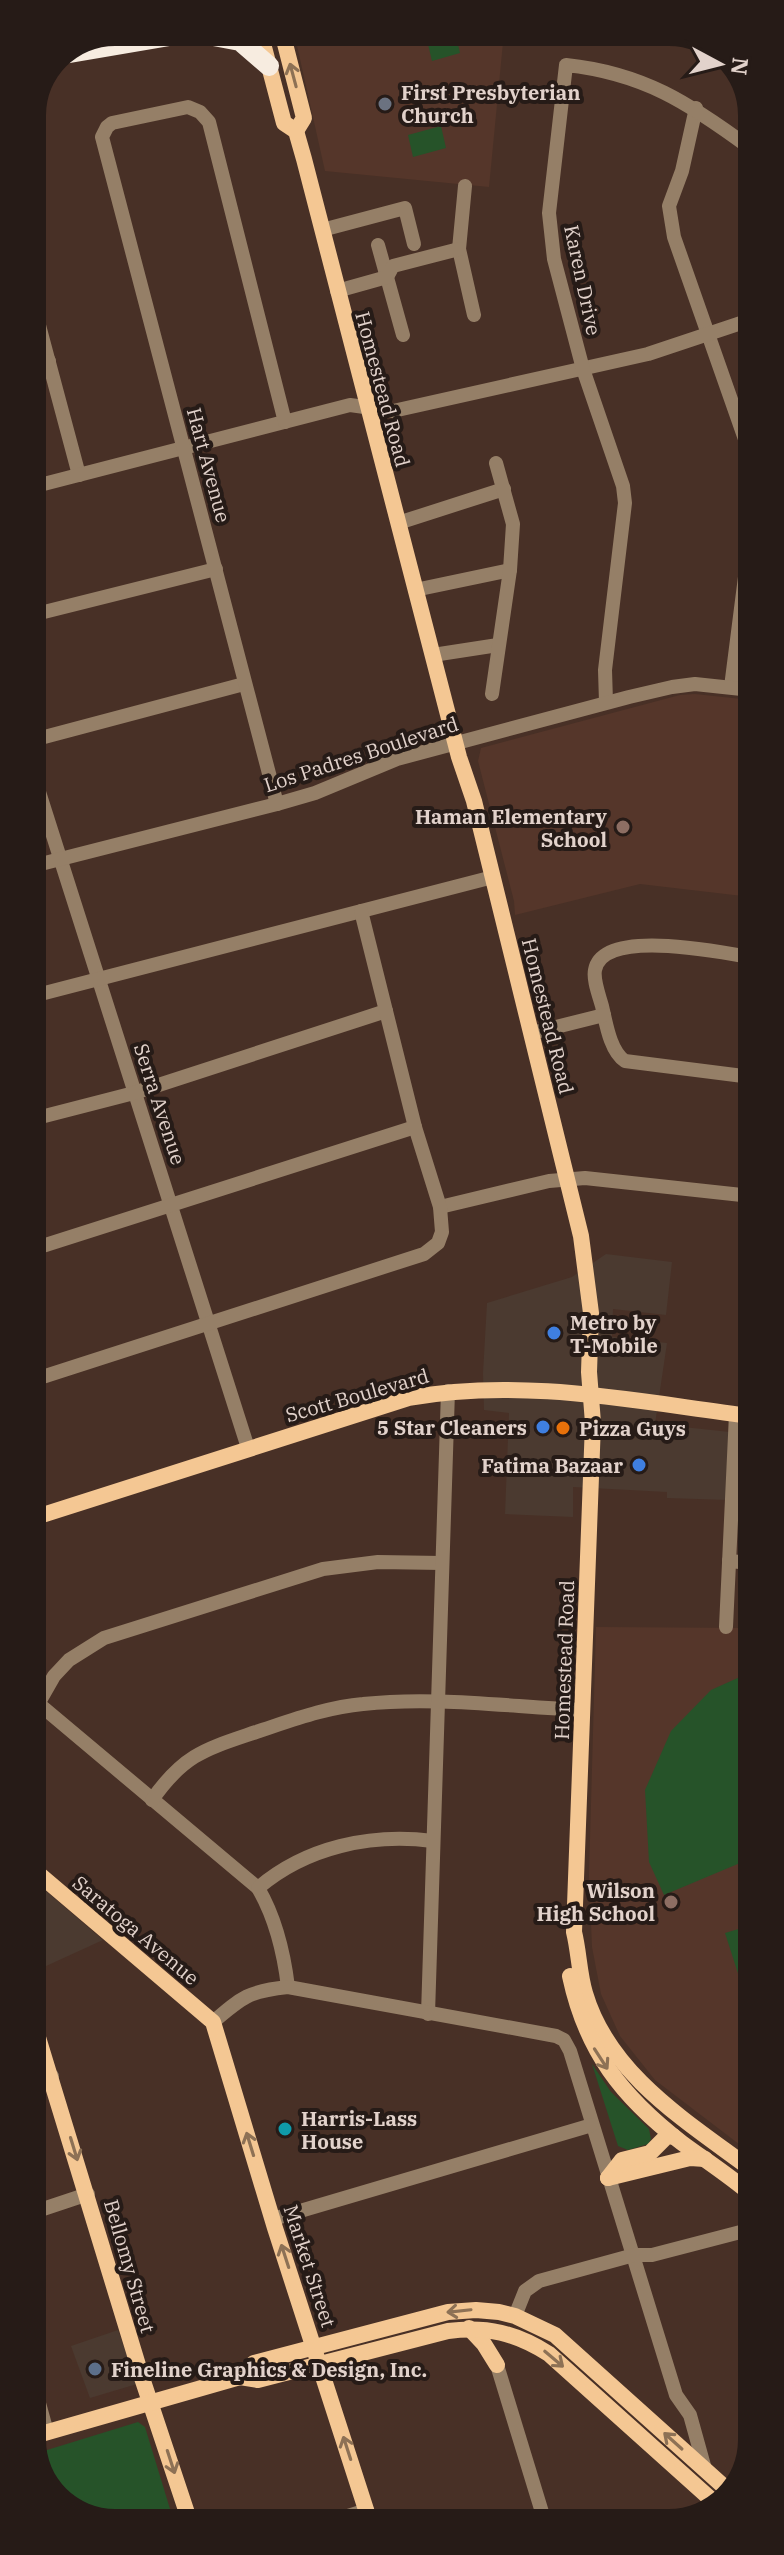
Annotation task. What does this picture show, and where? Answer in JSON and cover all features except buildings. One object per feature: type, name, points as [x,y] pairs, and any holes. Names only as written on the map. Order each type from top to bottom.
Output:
[{"type":"highway","points":[[246,46],[269,66]]},
{"type":"main road","name":"Homestead Road","points":[[264,46],[284,123],[296,131],[493,877],[568,1179],[588,1281],[593,1423],[574,1932],[586,1995],[599,2028],[622,2063],[686,2121],[738,2160]]},
{"type":"main road","name":"Homestead Road","points":[[286,46],[304,118],[296,131]]},
{"type":"main road","name":"Scott Boulevard","points":[[46,1514],[409,1398],[448,1391],[518,1389],[738,1414]]},
{"type":"main road","name":"Saratoga Avenue","points":[[46,1880],[213,2022]]},
{"type":"main road","name":"Homestead Road","points":[[574,1932],[568,1952],[576,2005],[593,2047],[610,2074],[635,2103],[673,2136],[738,2184]]},
{"type":"main road","name":"Market Street","points":[[213,2022],[367,2509]]},
{"type":"main road","name":"Bellomy Street","points":[[46,2059],[142,2378],[186,2509]]},
{"type":"main road","points":[[655,2167],[686,2121]]},
{"type":"main road","points":[[608,2178],[622,2160],[650,2153],[666,2137],[673,2136]]},
{"type":"main road","points":[[608,2178],[690,2158],[705,2159]]},
{"type":"main road","points":[[240,2377],[254,2363],[448,2312],[476,2310],[515,2316],[542,2328],[569,2346],[722,2484]]},
{"type":"main road","points":[[46,2432],[240,2377],[258,2380],[469,2328],[494,2330],[530,2342],[549,2354],[705,2498]]},
{"type":"main road","points":[[469,2328],[497,2365]]},
{"type":"street","name":"Karen Drive","points":[[606,702],[605,670],[625,503],[623,486],[583,369],[554,259],[549,213],[566,65],[594,68],[644,82],[696,108],[738,139]]},
{"type":"street","name":"Hart Avenue","points":[[277,804],[102,137],[112,123],[188,107],[206,116],[285,422]]},
{"type":"street","points":[[696,108],[682,171],[668,213],[738,416]]},
{"type":"street","points":[[465,186],[459,249],[474,315]]},
{"type":"street","points":[[322,230],[405,208],[414,244]]},
{"type":"street","points":[[378,245],[403,335]]},
{"type":"street","points":[[337,291],[387,277],[393,266],[459,249]]},
{"type":"street","points":[[46,483],[350,405],[393,411],[648,354],[738,324]]},
{"type":"street","points":[[46,350],[79,475]]},
{"type":"street","points":[[492,694],[510,570],[513,524],[496,463]]},
{"type":"street","points":[[398,523],[504,489]]},
{"type":"street","points":[[46,612],[216,569]]},
{"type":"street","points":[[415,590],[510,570]]},
{"type":"street","points":[[731,687],[738,639]]},
{"type":"street","points":[[433,655],[498,645]]},
{"type":"street","points":[[46,737],[244,684]]},
{"type":"street","name":"Los Padres Boulevard","points":[[46,863],[277,804],[315,793],[397,759],[606,702],[695,684],[738,688]]},
{"type":"street","name":"Serra Avenue","points":[[46,814],[248,1448]]},
{"type":"street","points":[[46,992],[493,877]]},
{"type":"street","points":[[46,1376],[424,1254],[438,1243],[442,1232],[440,1207],[415,1127],[361,911]]},
{"type":"street","points":[[738,955],[649,944],[608,952],[594,971],[616,1050],[625,1061],[738,1075]]},
{"type":"street","points":[[46,1116],[134,1093],[386,1011]]},
{"type":"street","points":[[532,1033],[604,1015]]},
{"type":"street","points":[[46,1245],[415,1127]]},
{"type":"street","points":[[440,1207],[537,1183],[568,1179],[600,1179],[738,1195]]},
{"type":"street","points":[[428,2014],[448,1391]]},
{"type":"street","points":[[726,1627],[738,1467]]},
{"type":"street","points":[[729,1561],[738,1562]]},
{"type":"street","points":[[46,1687],[69,1660],[104,1638],[323,1569],[378,1562],[442,1563]]},
{"type":"street","points":[[152,1800],[176,1769],[208,1748],[288,1721],[361,1704],[437,1702],[583,1710]]},
{"type":"street","points":[[46,1710],[258,1888],[268,1904],[288,1987]]},
{"type":"street","points":[[258,1888],[278,1871],[305,1856],[367,1840],[405,1838],[433,1841]]},
{"type":"street","points":[[213,2022],[243,1997],[267,1989],[288,1987],[556,2036],[564,2040],[570,2051],[676,2395],[690,2415],[705,2469]]},
{"type":"street","points":[[46,2078],[52,2076]]},
{"type":"street","points":[[273,2219],[592,2125]]},
{"type":"street","points":[[46,2208],[88,2194]]},
{"type":"street","points":[[515,2316],[525,2291],[534,2283],[634,2255],[652,2255],[738,2233]]},
{"type":"street","points":[[497,2365],[541,2509]]},
{"type":"shaded area","points":[[297,46],[503,46],[489,187],[325,171]]},
{"type":"shaded area","name":"Haman Elementary School","points":[[680,695],[738,699],[738,895],[640,884],[515,915],[478,761],[481,748]]},
{"type":"shaded area","points":[[606,1254],[672,1262],[666,1315],[613,1309],[612,1337],[667,1343],[655,1424],[730,1432],[728,1500],[667,1498],[667,1492],[573,1487],[573,1517],[505,1514],[509,1413],[484,1410],[487,1303],[572,1277]]},
{"type":"shaded area","name":"Wilson High School","points":[[596,1627],[738,1628],[738,2143],[655,2080],[620,2036],[601,1994],[592,1947],[589,1875]]},
{"type":"shaded area","points":[[46,1891],[103,1940],[46,1966]]},
{"type":"shaded area","points":[[118,2330],[137,2384],[90,2398],[71,2346]]},
{"type":"green space","points":[[428,46],[458,46],[460,53],[432,61]]},
{"type":"green space","points":[[441,126],[446,148],[413,157],[408,135]]},
{"type":"green space","points":[[738,1678],[738,1864],[664,1895],[649,1862],[645,1790],[671,1731],[711,1690]]},
{"type":"green space","points":[[738,1929],[738,1973],[725,1933]]},
{"type":"green space","points":[[592,2064],[611,2092],[649,2129],[651,2139],[648,2144],[628,2150],[618,2146]]},
{"type":"green space","points":[[138,2422],[145,2427],[170,2509],[111,2509],[89,2504],[60,2482],[47,2450]]},
{"type":"place","name":"First Presbyterian Church","points":[[385,104]]},
{"type":"place","name":"Haman Elementary School","points":[[623,827]]},
{"type":"place","name":"Metro by T-Mobile","points":[[554,1333]]},
{"type":"place","name":"5 Star Cleaners","points":[[543,1427]]},
{"type":"place","name":"Pizza Guys","points":[[563,1428]]},
{"type":"place","name":"Fatima Bazaar","points":[[639,1465]]},
{"type":"place","name":"Wilson High School","points":[[671,1902]]},
{"type":"place","name":"Harris-Lass House","points":[[285,2129]]},
{"type":"place","name":"Fineline Graphics & Design, Inc.","points":[[95,2369]]}]
